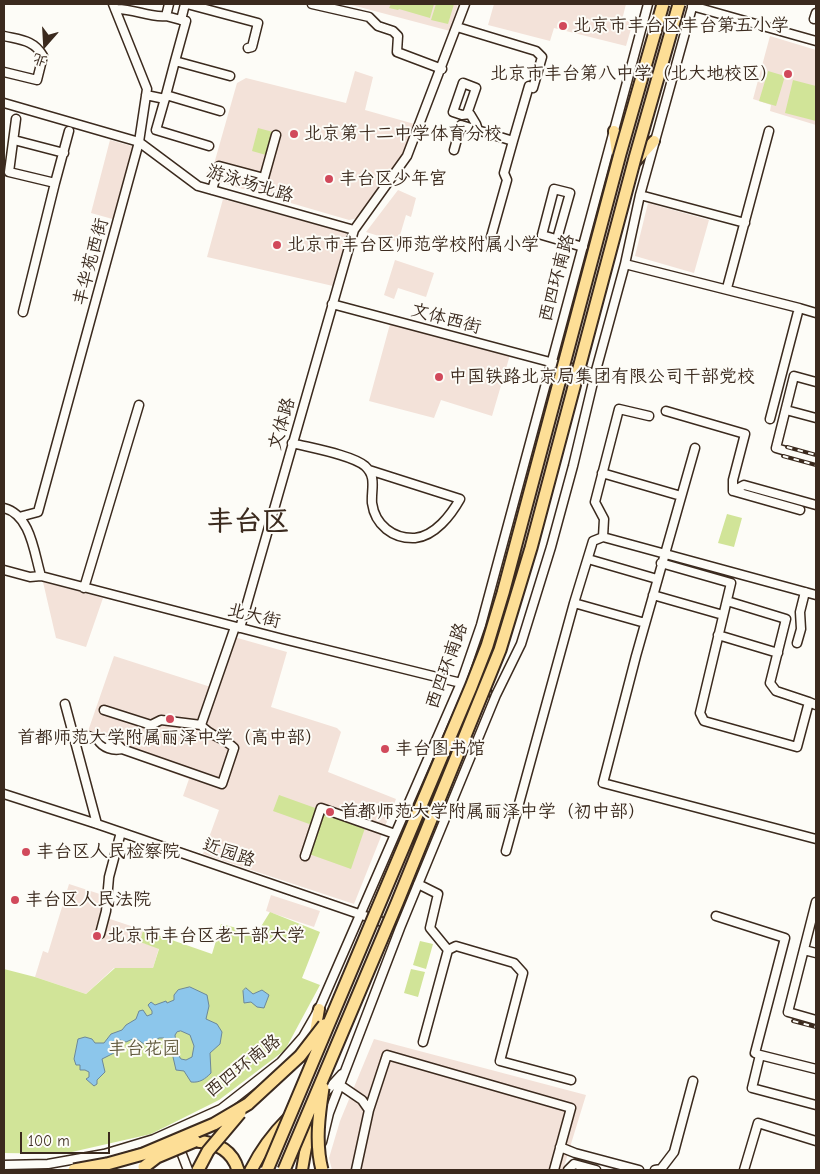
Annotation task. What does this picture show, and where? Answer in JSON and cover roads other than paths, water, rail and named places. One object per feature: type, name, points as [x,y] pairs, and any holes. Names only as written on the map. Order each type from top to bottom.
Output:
[{"type":"highway","name":"西四环南路","points":[[267,1170],[471,687],[492,628],[502,597],[620,154],[663,4]]},
{"type":"highway","points":[[522,580],[634,158],[679,4]]},
{"type":"highway","points":[[284,1170],[401,894],[500,650],[511,614]]},
{"type":"highway","points":[[198,1170],[208,1151],[222,1132],[248,1104],[300,1056],[332,1014]]},
{"type":"highway","points":[[322,1170],[318,1145],[318,1128],[326,1072]]},
{"type":"highway","points":[[74,1170],[107,1164],[143,1154],[214,1124],[248,1104]]},
{"type":"highway","points":[[251,1170],[265,1145],[288,1119]]},
{"type":"highway","points":[[143,1169],[157,1157],[195,1142],[206,1142],[221,1146],[232,1158],[238,1170]]},
{"type":"main road","name":"西四环南路","points":[[502,597],[618,159],[614,131]]},
{"type":"main road","points":[[529,556],[633,163],[654,141]]},
{"type":"main road","points":[[302,1170],[313,1106],[484,691],[522,580]]},
{"type":"main road","name":"西四环南路","points":[[288,1119],[372,919],[466,684],[492,628]]},
{"type":"main road","points":[[309,1070],[319,1009]]},
{"type":"street","points":[[166,16],[169,4]]},
{"type":"street","points":[[181,20],[189,4],[258,23],[252,47],[248,48]]},
{"type":"street","points":[[312,4],[369,17],[378,26],[393,31],[398,36],[397,52],[442,68]]},
{"type":"street","name":"文体路","points":[[201,725],[237,627],[354,230],[407,156],[465,4]]},
{"type":"street","name":"西四环南路","points":[[4,1165],[19,1168],[48,1167],[104,1154],[154,1138],[221,1109],[281,1062],[303,1037],[319,1009],[395,834],[466,684],[648,4]]},
{"type":"street","points":[[316,1170],[329,1113],[400,928],[496,695],[521,644],[551,547],[595,374],[626,264],[640,195],[654,141],[693,5],[720,8],[816,41]]},
{"type":"street","points":[[114,6],[186,21],[156,130],[209,146]]},
{"type":"street","name":"丰华苑西街","points":[[19,517],[38,512],[139,142],[147,89],[114,6]]},
{"type":"street","points":[[457,27],[536,51],[542,58],[533,88],[529,86],[513,140],[504,173],[507,180],[491,237]]},
{"type":"street","points":[[4,36],[30,42],[38,46],[43,56],[37,80],[4,72]]},
{"type":"street","points":[[175,61],[230,76]]},
{"type":"street","points":[[146,95],[166,97],[220,111]]},
{"type":"street","name":"游泳场北路","points":[[4,103],[139,142],[198,186],[354,230]]},
{"type":"street","points":[[468,114],[470,114],[478,130]]},
{"type":"street","points":[[16,119],[14,140],[6,171],[55,183]]},
{"type":"street","points":[[454,150],[461,124],[513,140]]},
{"type":"street","points":[[23,312],[69,131]]},
{"type":"street","points":[[728,288],[769,131]]},
{"type":"street","points":[[212,190],[219,166],[264,178],[276,135]]},
{"type":"street","points":[[14,140],[64,153]]},
{"type":"street","points":[[557,239],[570,193],[554,188],[542,234],[557,239],[583,247]]},
{"type":"street","points":[[640,195],[745,223]]},
{"type":"street","points":[[626,264],[728,288],[816,313]]},
{"type":"street","name":"文体西街","points":[[332,304],[595,374]]},
{"type":"street","points":[[770,418],[799,308]]},
{"type":"street","points":[[816,382],[794,376],[776,448],[816,460]]},
{"type":"street","points":[[84,588],[139,405]]},
{"type":"street","points":[[603,537],[604,519],[595,502],[619,408],[649,416]]},
{"type":"street","points":[[786,410],[816,418]]},
{"type":"street","points":[[666,411],[745,434],[733,480],[733,490]]},
{"type":"street","points":[[292,444],[358,460],[369,470],[374,480],[372,500],[376,516],[381,524],[391,533],[404,538],[420,537],[433,531],[447,518],[460,499],[369,470]]},
{"type":"street","points":[[695,448],[661,563],[603,783],[816,840]]},
{"type":"street","points":[[602,473],[681,496]]},
{"type":"street","points":[[733,490],[744,485],[816,505]]},
{"type":"street","points":[[733,490],[800,510]]},
{"type":"street","points":[[4,508],[11,510],[19,517],[27,529],[41,576]]},
{"type":"street","points":[[506,851],[593,541],[603,537],[816,595]]},
{"type":"street","points":[[588,558],[657,579]]},
{"type":"street","points":[[661,563],[731,583],[700,713],[704,721],[797,747],[813,703],[772,688],[770,683],[786,620],[727,601]]},
{"type":"street","name":"北大街","points":[[4,570],[30,577],[41,576],[466,684],[496,695]]},
{"type":"street","points":[[797,643],[801,629],[800,612],[805,592]]},
{"type":"street","points":[[653,594],[723,615]]},
{"type":"street","points":[[574,604],[645,623]]},
{"type":"street","points":[[718,635],[778,653]]},
{"type":"street","points":[[65,704],[97,824]]},
{"type":"street","points":[[74,736],[86,735],[98,740],[101,745],[116,750],[122,749],[222,784],[234,748],[228,742],[205,731],[201,725],[161,720],[151,725],[104,710]]},
{"type":"street","name":"近园路","points":[[4,794],[121,832],[400,928]]},
{"type":"street","points":[[305,856],[321,808],[395,834]]},
{"type":"street","points":[[100,934],[106,911],[109,878],[121,832]]},
{"type":"street","points":[[418,884],[438,894],[430,928],[448,950]]},
{"type":"street","points":[[816,902],[788,1012],[816,1020]]},
{"type":"street","points":[[716,916],[785,938],[755,1053],[816,1069]]},
{"type":"street","points":[[423,1042],[448,950],[456,946],[514,963],[520,967],[523,973],[500,1061],[571,1080]]},
{"type":"street","points":[[804,950],[816,953]]},
{"type":"street","points":[[356,1170],[369,1110],[388,1055],[571,1108],[554,1170]]},
{"type":"street","points":[[760,1055],[752,1088],[816,1105]]},
{"type":"street","points":[[313,1106],[345,1070]]},
{"type":"street","points":[[655,1170],[661,1169],[674,1152],[693,1081]]},
{"type":"street","points":[[340,1086],[362,1100],[369,1110]]},
{"type":"street","points":[[744,1170],[758,1123],[816,1141]]},
{"type":"street","points":[[173,1130],[188,1170]]},
{"type":"street","points":[[560,1147],[575,1153],[639,1170]]},
{"type":"street","points":[[568,1170],[574,1164],[596,1170]]},
{"type":"water","points":[[190,987],[207,995],[209,1006],[206,1019],[217,1024],[222,1032],[220,1044],[210,1053],[211,1073],[209,1075],[200,1081],[191,1082],[184,1071],[176,1070],[170,1044],[164,1038],[159,1038],[147,1046],[135,1038],[126,1042],[120,1040],[116,1042],[114,1053],[102,1059],[105,1072],[97,1080],[97,1084],[94,1086],[86,1079],[89,1077],[89,1072],[80,1070],[80,1065],[76,1065],[74,1059],[78,1039],[85,1037],[92,1039],[95,1043],[104,1043],[111,1034],[122,1030],[136,1019],[139,1011],[143,1010],[147,1016],[152,1014],[148,1005],[151,1002],[155,1005],[174,1000],[174,995],[178,990]],"holes":[[[181,1031],[190,1035],[194,1046],[192,1057],[186,1060],[181,1059],[177,1053],[175,1035]]]},
{"type":"water","points":[[246,988],[253,994],[262,990],[269,995],[264,1008],[257,1007],[251,1002],[244,1003],[243,991]]},
{"type":"railway","points":[[787,447],[816,455]]},
{"type":"railway","points":[[783,456],[816,465]]},
{"type":"railway","points":[[793,1021],[816,1027]]},
{"type":"place","name":"北京市丰台区丰台第五小学","points":[[563,26]]},
{"type":"place","name":"北京市丰台第八中学（北大地校区）","points":[[788,74]]},
{"type":"place","name":"北京第十二中学体育分校","points":[[294,134]]},
{"type":"place","name":"丰台区少年宫","points":[[329,179]]},
{"type":"place","name":"北京市丰台区师范学校附属小学","points":[[277,245]]},
{"type":"place","name":"中国铁路北京局集团有限公司干部党校","points":[[439,377]]},
{"type":"place","name":"首都师范大学附属丽泽中学（高中部）","points":[[170,719]]},
{"type":"place","name":"丰台图书馆","points":[[385,749]]},
{"type":"place","name":"首都师范大学附属丽泽中学（初中部）","points":[[330,812]]},
{"type":"place","name":"丰台区人民检察院","points":[[26,852]]},
{"type":"place","name":"丰台区人民法院","points":[[15,900]]},
{"type":"place","name":"北京市丰台区老干部大学","points":[[97,936]]},
{"type":"district","name":"丰台区","points":[[248,522]]},
{"type":"park label","name":"丰台花园","points":[[144,1049]]}]
